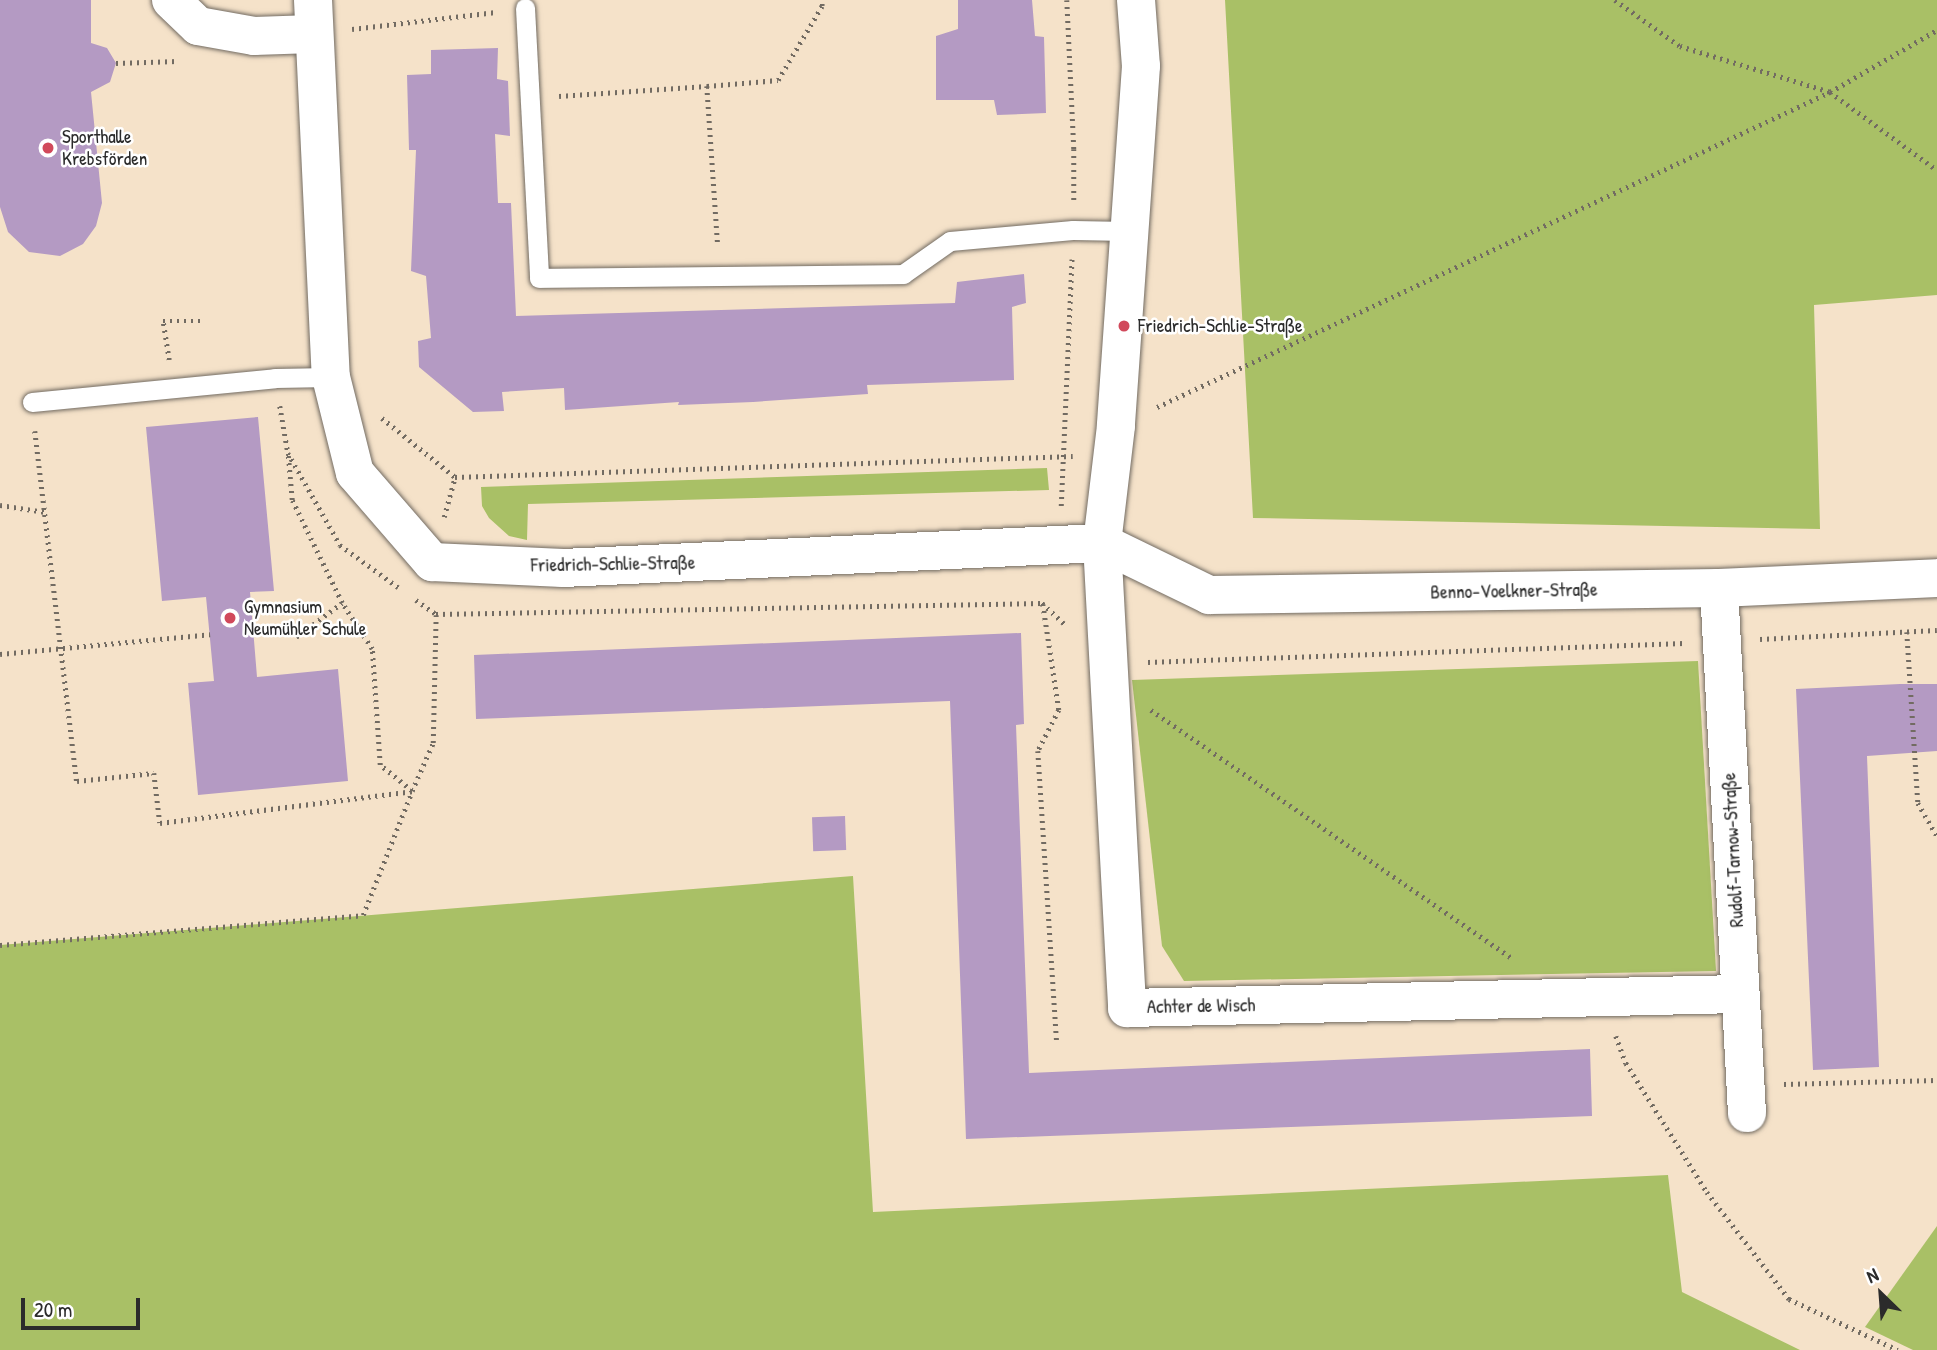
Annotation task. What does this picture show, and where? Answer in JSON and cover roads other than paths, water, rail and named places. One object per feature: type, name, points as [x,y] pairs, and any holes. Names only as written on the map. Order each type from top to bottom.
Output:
[{"type":"street","points":[[171,0],[198,26],[254,36],[313,17],[331,377]]},
{"type":"street","points":[[1102,543],[1114,441],[1141,66],[1136,0]]},
{"type":"street","name":"Friedrich-Schlie-Straße","points":[[331,377],[355,473],[432,562],[563,568],[1102,543]]},
{"type":"street","name":"Benno-Voelkner-Straße","points":[[1102,543],[1209,595],[1718,588],[1937,578]]},
{"type":"street","name":"Achter de Wisch","points":[[1102,543],[1127,1008],[1741,994]]},
{"type":"street","name":"Rudolf-Tarnow-Straße","points":[[1718,588],[1746,1099]]},
{"type":"lane","points":[[525,8],[539,278],[903,274],[950,241],[1073,230],[1128,231]]},
{"type":"lane","points":[[32,402],[275,378],[331,377]]},
{"type":"place","name":"Sporthalle Krebsförden","points":[[48,148]]},
{"type":"place","name":"Friedrich-Schlie-Straße","points":[[1124,326]]},
{"type":"place","name":"Gymnasium Neumühler Schule","points":[[230,618]]}]
